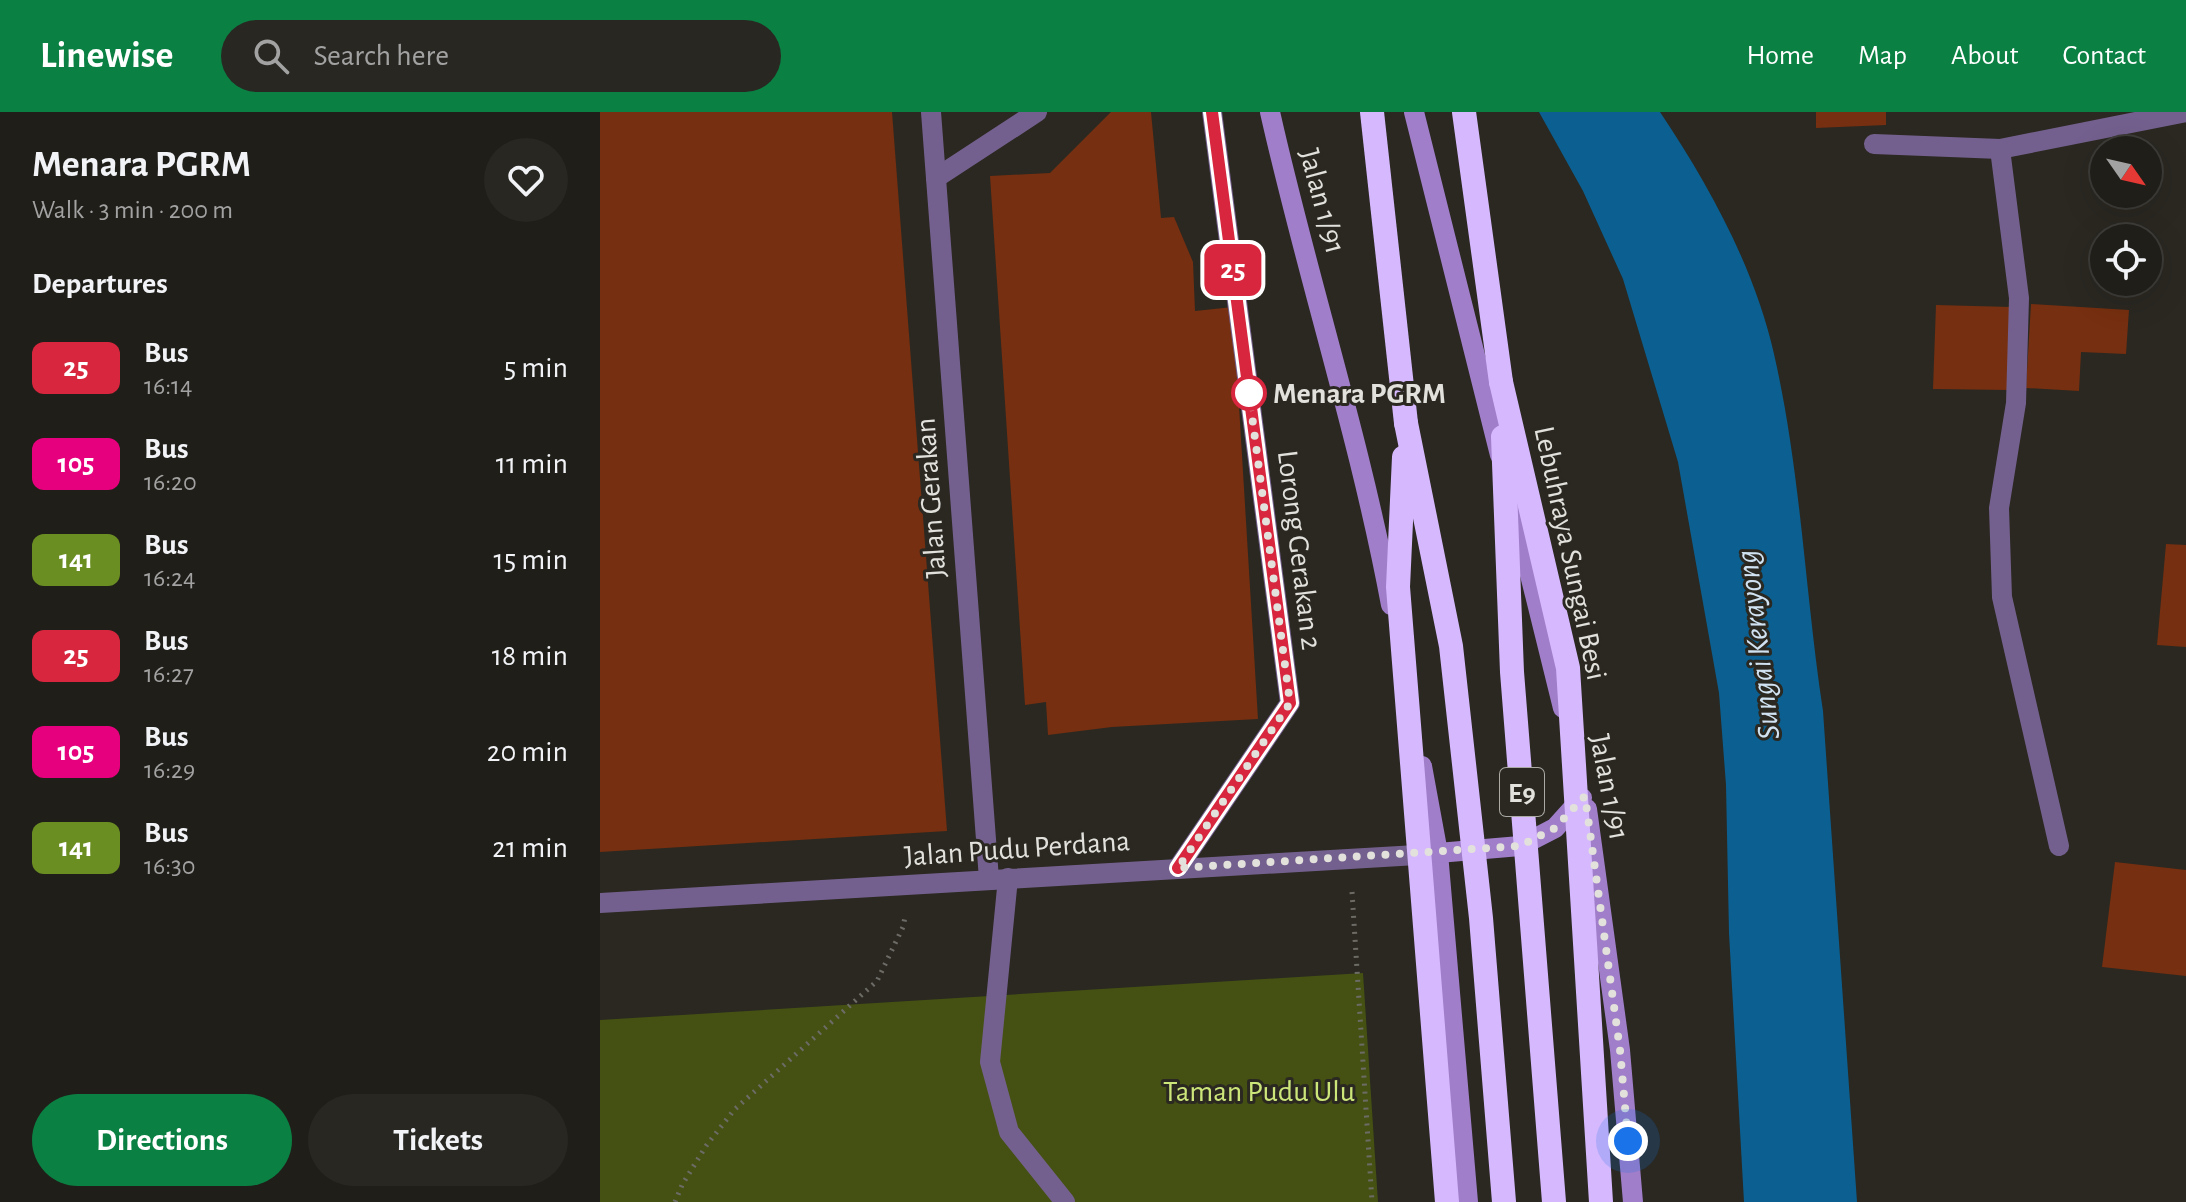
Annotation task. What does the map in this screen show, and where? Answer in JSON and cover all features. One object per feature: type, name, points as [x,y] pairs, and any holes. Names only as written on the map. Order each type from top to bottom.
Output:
[{"type":"highway","name":"E9","points":[[1372,112],[1406,423],[1451,646],[1481,918],[1504,1202]]},
{"type":"highway","name":"Lebuhraya Sungai Besi","points":[[1464,112],[1501,382],[1568,668],[1601,1202]]},
{"type":"highway","name":"E9","points":[[1501,382],[1512,672],[1554,1202]]},
{"type":"highway","name":"E9","points":[[1406,423],[1398,587],[1447,1202]]},
{"type":"street","name":"Jalan Gerakan","points":[[931,112],[999,879],[990,1062],[1009,1132],[1065,1202]]},
{"type":"street","points":[[936,178],[1037,112]]},
{"type":"street","name":"Lorong Gerakan 2","points":[[1178,868],[1290,703],[1212,112]]},
{"type":"street","name":"Jalan 1/91","points":[[1270,112],[1379,539],[1438,853],[1468,1202]]},
{"type":"street","name":"Jalan 1/91","points":[[1414,112],[1585,796],[1620,1050],[1633,1202]]},
{"type":"street","points":[[1874,144],[2000,149],[2186,112]]},
{"type":"street","points":[[2000,149],[2019,298],[2016,403],[1999,508],[2002,597],[2059,846]]},
{"type":"street","points":[[1438,853],[1520,846],[1555,828],[1585,796]]},
{"type":"street","name":"Jalan Pudu Perdana","points":[[600,903],[1438,853]]},
{"type":"path","points":[[1350,859],[1372,1202]]},
{"type":"path","points":[[675,1202],[698,1159],[734,1110],[877,981],[903,927],[911,885]]},
{"type":"green space","name":"Taman Pudu Ulu","points":[[1363,973],[1378,1202],[600,1202],[600,1020]]},
{"type":"water","name":"Sungai Kerayong","points":[[1539,112],[1660,112],[1713,198],[1742,259],[1766,322],[1791,443],[1823,711],[1857,1202],[1744,1202],[1729,933],[1726,785],[1719,693],[1678,462],[1623,279],[1583,191]]},
{"type":"building","points":[[600,112],[892,112],[947,831],[600,852]]},
{"type":"building","points":[[1111,112],[1151,112],[1161,218],[1174,217],[1193,262],[1195,311],[1233,307],[1258,719],[1112,727],[1048,735],[1046,702],[1025,705],[990,176],[1050,173]]},
{"type":"building","points":[[1816,112],[1886,112],[1886,125],[1816,128]]},
{"type":"building","points":[[2031,304],[2129,310],[2126,354],[2081,352],[2079,391],[2026,388]]},
{"type":"building","points":[[1936,305],[2012,307],[2009,390],[1933,389]]},
{"type":"building","points":[[2166,544],[2186,545],[2186,647],[2157,645]]},
{"type":"building","points":[[2115,862],[2186,870],[2186,976],[2102,967]]},
{"type":"bus line","name":"25","points":[[1178,868],[1290,703],[1212,112]]},
{"type":"place","name":"Menara PGRM","points":[[1249,393]]},
{"type":"route","points":[[1249,393],[1290,703],[1178,868],[1520,846],[1555,828],[1585,796],[1620,1050],[1628,1141]]}]
